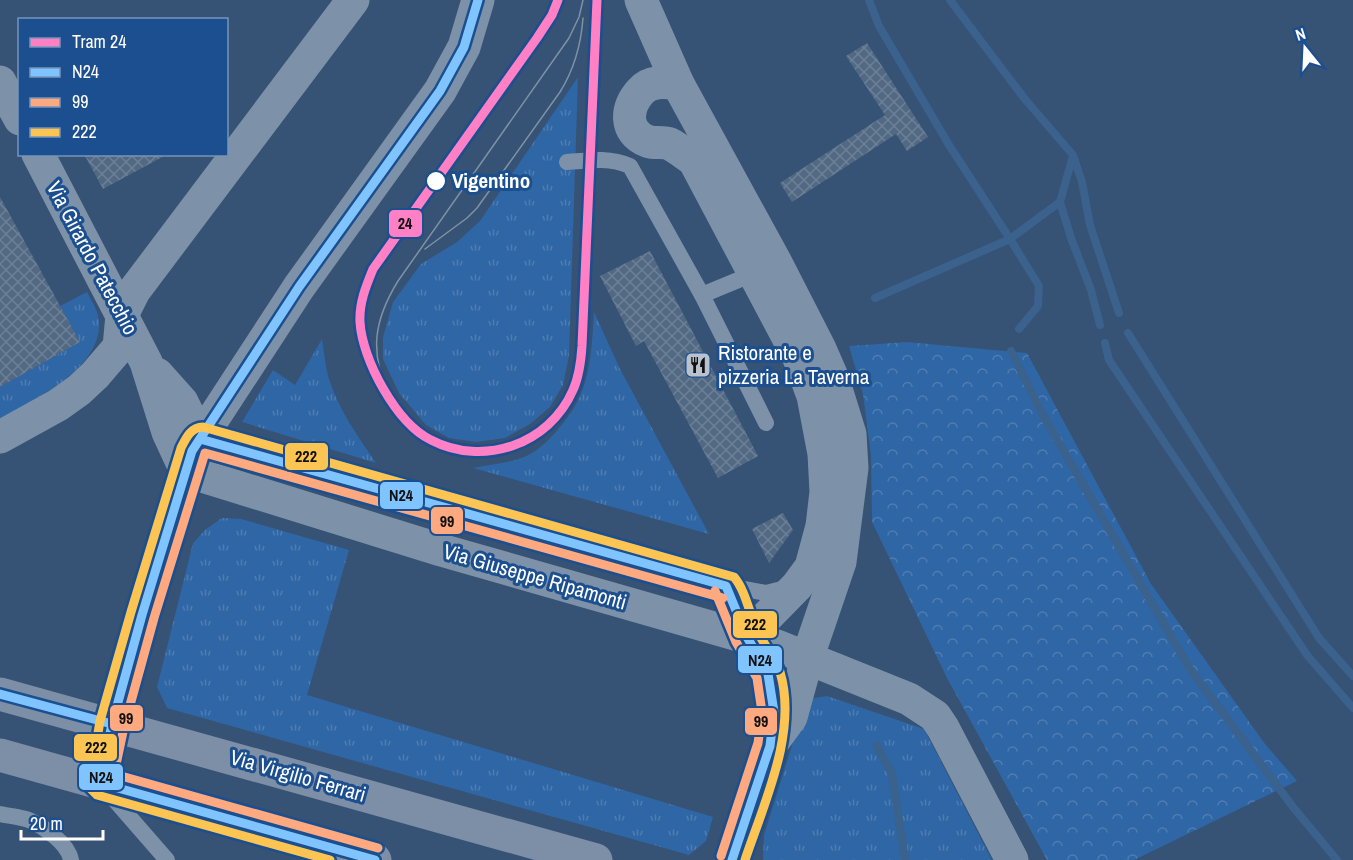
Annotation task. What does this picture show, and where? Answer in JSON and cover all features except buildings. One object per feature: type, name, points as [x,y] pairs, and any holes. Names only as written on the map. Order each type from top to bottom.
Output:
[{"type":"main road","name":"Via Virgilio Ferrari","points":[[0,694],[596,860]]},
{"type":"main road","points":[[0,755],[375,860]]},
{"type":"street","points":[[0,437],[58,405],[95,375],[119,347],[122,315],[134,291],[354,0]]},
{"type":"street","points":[[100,783],[112,724],[192,452],[298,286],[440,92],[464,47],[478,0]]},
{"type":"street","points":[[640,0],[765,268],[813,396],[824,454],[826,492],[822,526],[811,567],[797,586],[747,637],[768,674],[774,712],[770,746],[732,860]]},
{"type":"street","points":[[678,84],[662,81],[643,87],[632,100],[628,117],[633,131],[648,141],[669,143],[694,160],[828,369],[850,434],[852,468],[840,562],[807,659],[791,717],[770,746]]},
{"type":"street","points":[[0,82],[18,115]]},
{"type":"street","name":"Via Girardo Patecchio","points":[[39,156],[146,362],[168,432],[186,471]]},
{"type":"street","name":"Via Girardo Patecchio","points":[[146,362],[182,402],[200,439]]},
{"type":"street","name":"Via Giuseppe Ripamonti","points":[[186,471],[441,550],[777,646],[909,699],[935,716],[1012,860]]},
{"type":"lane","points":[[567,162],[618,160],[630,166],[702,295],[766,423]]},
{"type":"lane","points":[[702,295],[765,268]]},
{"type":"lane","name":"Via Giuseppe Ripamonti","points":[[200,439],[726,586],[766,593],[797,586]]},
{"type":"lane","points":[[726,586],[747,637]]},
{"type":"lane","points":[[100,783],[167,860]]},
{"type":"lane","points":[[0,814],[29,820],[57,837],[70,854],[71,860]]},
{"type":"green space","points":[[578,77],[569,356],[563,385],[550,407],[530,424],[505,438],[476,442],[449,438],[426,425],[399,393],[383,359],[383,337],[393,302],[421,264],[457,242],[480,221]]},
{"type":"green space","points":[[87,292],[99,318],[97,339],[89,354],[63,381],[0,419],[0,387],[80,342],[60,306]]},
{"type":"green space","points":[[594,312],[620,369],[709,534],[473,468],[511,461],[532,453],[550,438],[570,415],[578,401],[587,374]]},
{"type":"green space","points":[[322,339],[328,376],[337,400],[376,463],[242,422],[273,370],[295,385]]},
{"type":"green space","points":[[907,342],[1027,353],[1151,584],[1265,744],[1297,781],[1134,860],[1047,860],[947,678],[872,522],[871,456],[863,394],[849,346]]},
{"type":"green space","points":[[222,518],[241,519],[349,550],[307,695],[713,817],[706,841],[689,855],[167,708],[157,687],[193,543],[206,529]]},
{"type":"green space","points":[[827,696],[924,729],[992,860],[763,860],[764,835],[804,707],[814,698]]},
{"type":"waterway","points":[[869,0],[879,26],[949,145],[1039,286],[1038,306],[1019,329]]},
{"type":"waterway","points":[[950,0],[1024,98],[1073,155],[1082,182],[1090,225],[1119,313]]},
{"type":"waterway","points":[[1073,156],[1060,202],[1091,290],[1100,325]]},
{"type":"waterway","points":[[875,298],[1010,239],[1060,202]]},
{"type":"waterway","points":[[1128,333],[1319,638],[1353,676]]},
{"type":"waterway","points":[[1105,343],[1109,360],[1307,655],[1353,708]]},
{"type":"waterway","points":[[1011,351],[1044,417],[1190,669],[1293,807],[1337,860]]},
{"type":"waterway","points":[[877,746],[892,774],[905,860]]},
{"type":"tram line","name":"24","points":[[558,0],[552,15],[537,38],[373,269],[362,301],[360,315],[362,337],[367,354],[383,388],[405,420],[418,432],[451,448],[492,451],[512,446],[531,437],[548,425],[562,409],[577,380],[582,346],[597,0]]},
{"type":"tram line","points":[[389,395],[379,365],[377,336],[379,323],[390,295],[569,38],[579,17],[583,0]]},
{"type":"tram line","points":[[425,249],[477,208],[560,92],[570,74],[576,56],[583,18]]},
{"type":"transit line","name":"N24","points":[[375,860],[100,783],[112,724],[142,615],[192,451],[299,287],[440,91],[464,47],[478,0]]},
{"type":"transit line","name":"222","points":[[330,860],[97,795],[89,787],[100,721],[181,448],[189,434],[199,427],[734,577],[742,589],[758,632],[780,672],[785,719],[776,767],[745,860]]},
{"type":"transit line","name":"N24","points":[[200,439],[726,586],[747,637],[768,674],[774,712],[770,746],[732,860]]},
{"type":"transit line","name":"99","points":[[378,848],[114,774],[124,727],[154,618],[205,453],[723,598]]},
{"type":"transit line","name":"99","points":[[715,591],[736,642],[757,678],[762,712],[758,743],[721,856]]},
{"type":"transit line","name":"N24","points":[[0,694],[112,724]]},
{"type":"place","name":"Vigentino","points":[[436,181]]},
{"type":"place","name":"Ristorante e pizzeria La Taverna","points":[[698,365]]}]
